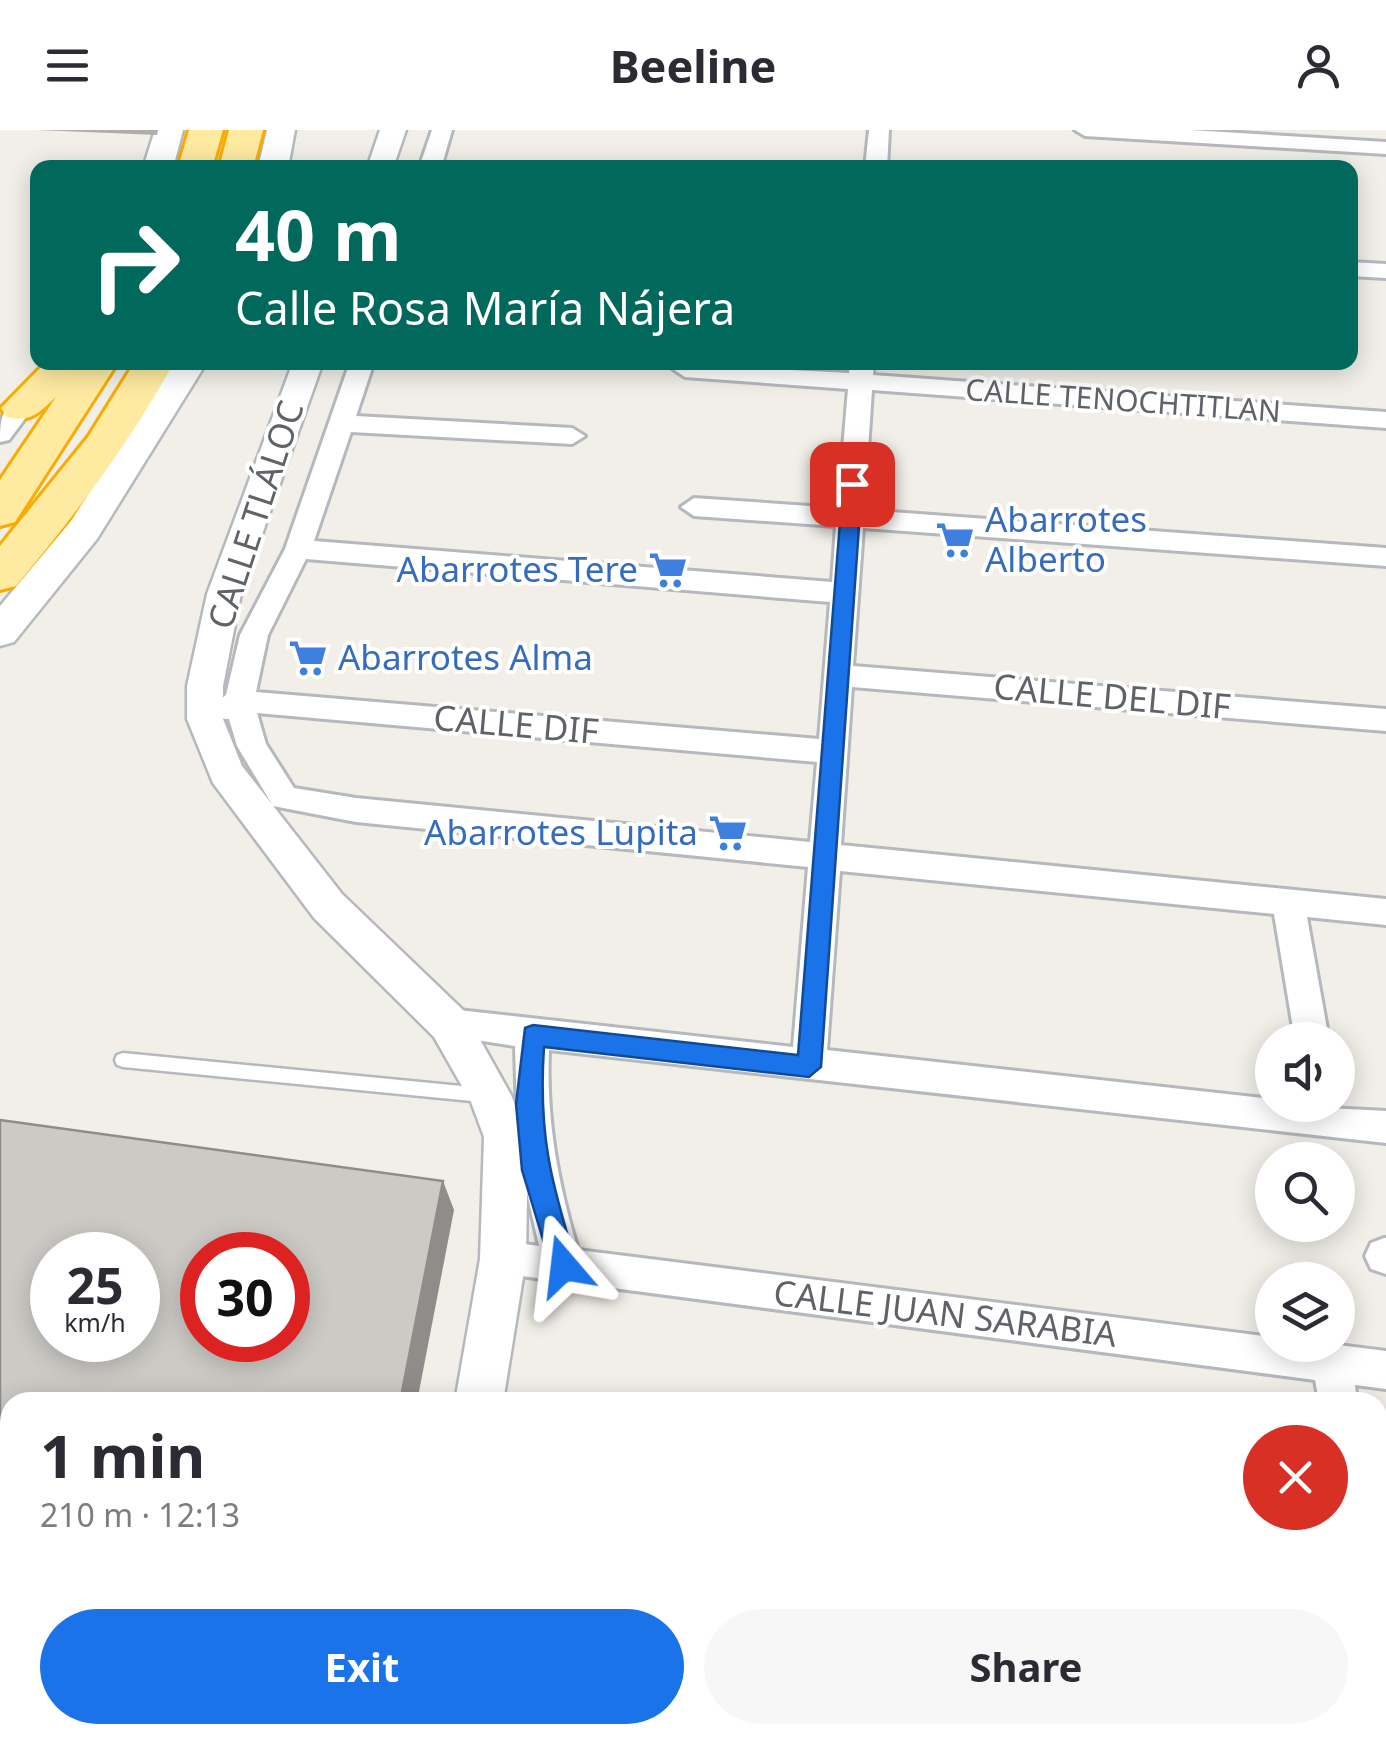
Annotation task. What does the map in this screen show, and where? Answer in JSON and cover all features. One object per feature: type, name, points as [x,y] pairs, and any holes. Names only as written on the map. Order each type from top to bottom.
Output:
[{"type":"highway","points":[[197,160],[206,130]]},
{"type":"highway","points":[[238,160],[246,130]]},
{"type":"highway","points":[[7,416],[60,370]]},
{"type":"highway","points":[[0,512],[95,370]]},
{"type":"highway","points":[[0,575],[60,503],[135,400],[152,370]]},
{"type":"main road","points":[[161,160],[170,130]]},
{"type":"main road","points":[[274,160],[281,130]]},
{"type":"main road","points":[[7,416],[45,370]]},
{"type":"main road","points":[[0,632],[84,530],[185,370]]},
{"type":"street","points":[[383,160],[392,130]]},
{"type":"street","points":[[433,160],[442,130]]},
{"type":"street","points":[[877,160],[879,130]]},
{"type":"street","points":[[1085,130],[1386,148]]},
{"type":"street","points":[[1358,269],[1386,271]]},
{"type":"street","name":"CALLE TLÁLOC","points":[[305,370],[224,594],[205,686],[252,746],[284,798],[356,810],[825,857]]},
{"type":"street","name":"CALLE TLÁLOC","points":[[359,370],[298,549],[254,635],[222,710],[226,773],[328,906],[449,1024],[490,1096],[506,1137],[503,1258],[481,1392]]},
{"type":"street","name":"CALLE TENOCHTITLAN","points":[[743,370],[861,372],[1386,420]]},
{"type":"street","points":[[809,1067],[861,372]]},
{"type":"street","points":[[341,423],[572,436]]},
{"type":"street","points":[[694,507],[1386,557]]},
{"type":"street","points":[[298,549],[844,593]]},
{"type":"street","name":"CALLE DEL DIF","points":[[838,675],[1386,720]]},
{"type":"street","name":"CALLE DIF","points":[[222,710],[832,752]]},
{"type":"street","points":[[825,857],[1386,912]]},
{"type":"street","points":[[1288,902],[1309,1022]]},
{"type":"street","points":[[449,1024],[809,1067],[1255,1107]]},
{"type":"street","points":[[533,1035],[528,1104],[535,1170],[564,1266]]},
{"type":"street","points":[[1355,1120],[1386,1127]]},
{"type":"street","name":"CALLE JUAN SARABIA","points":[[503,1258],[1386,1370]]},
{"type":"street","points":[[1330,1363],[1336,1392]]},
{"type":"lane","points":[[123,1060],[490,1096]]},
{"type":"building","points":[[0,1120],[443,1181],[402,1392],[0,1392]]},
{"type":"place","name":"Abarrotes Alberto","points":[[955,540]]},
{"type":"place","name":"Abarrotes Tere","points":[[668,570]]},
{"type":"place","name":"Abarrotes Alma","points":[[308,658]]},
{"type":"place","name":"Abarrotes Lupita","points":[[728,833]]},
{"type":"route","points":[[564,1266],[535,1170],[528,1104],[533,1035],[809,1067],[852,484]]}]
